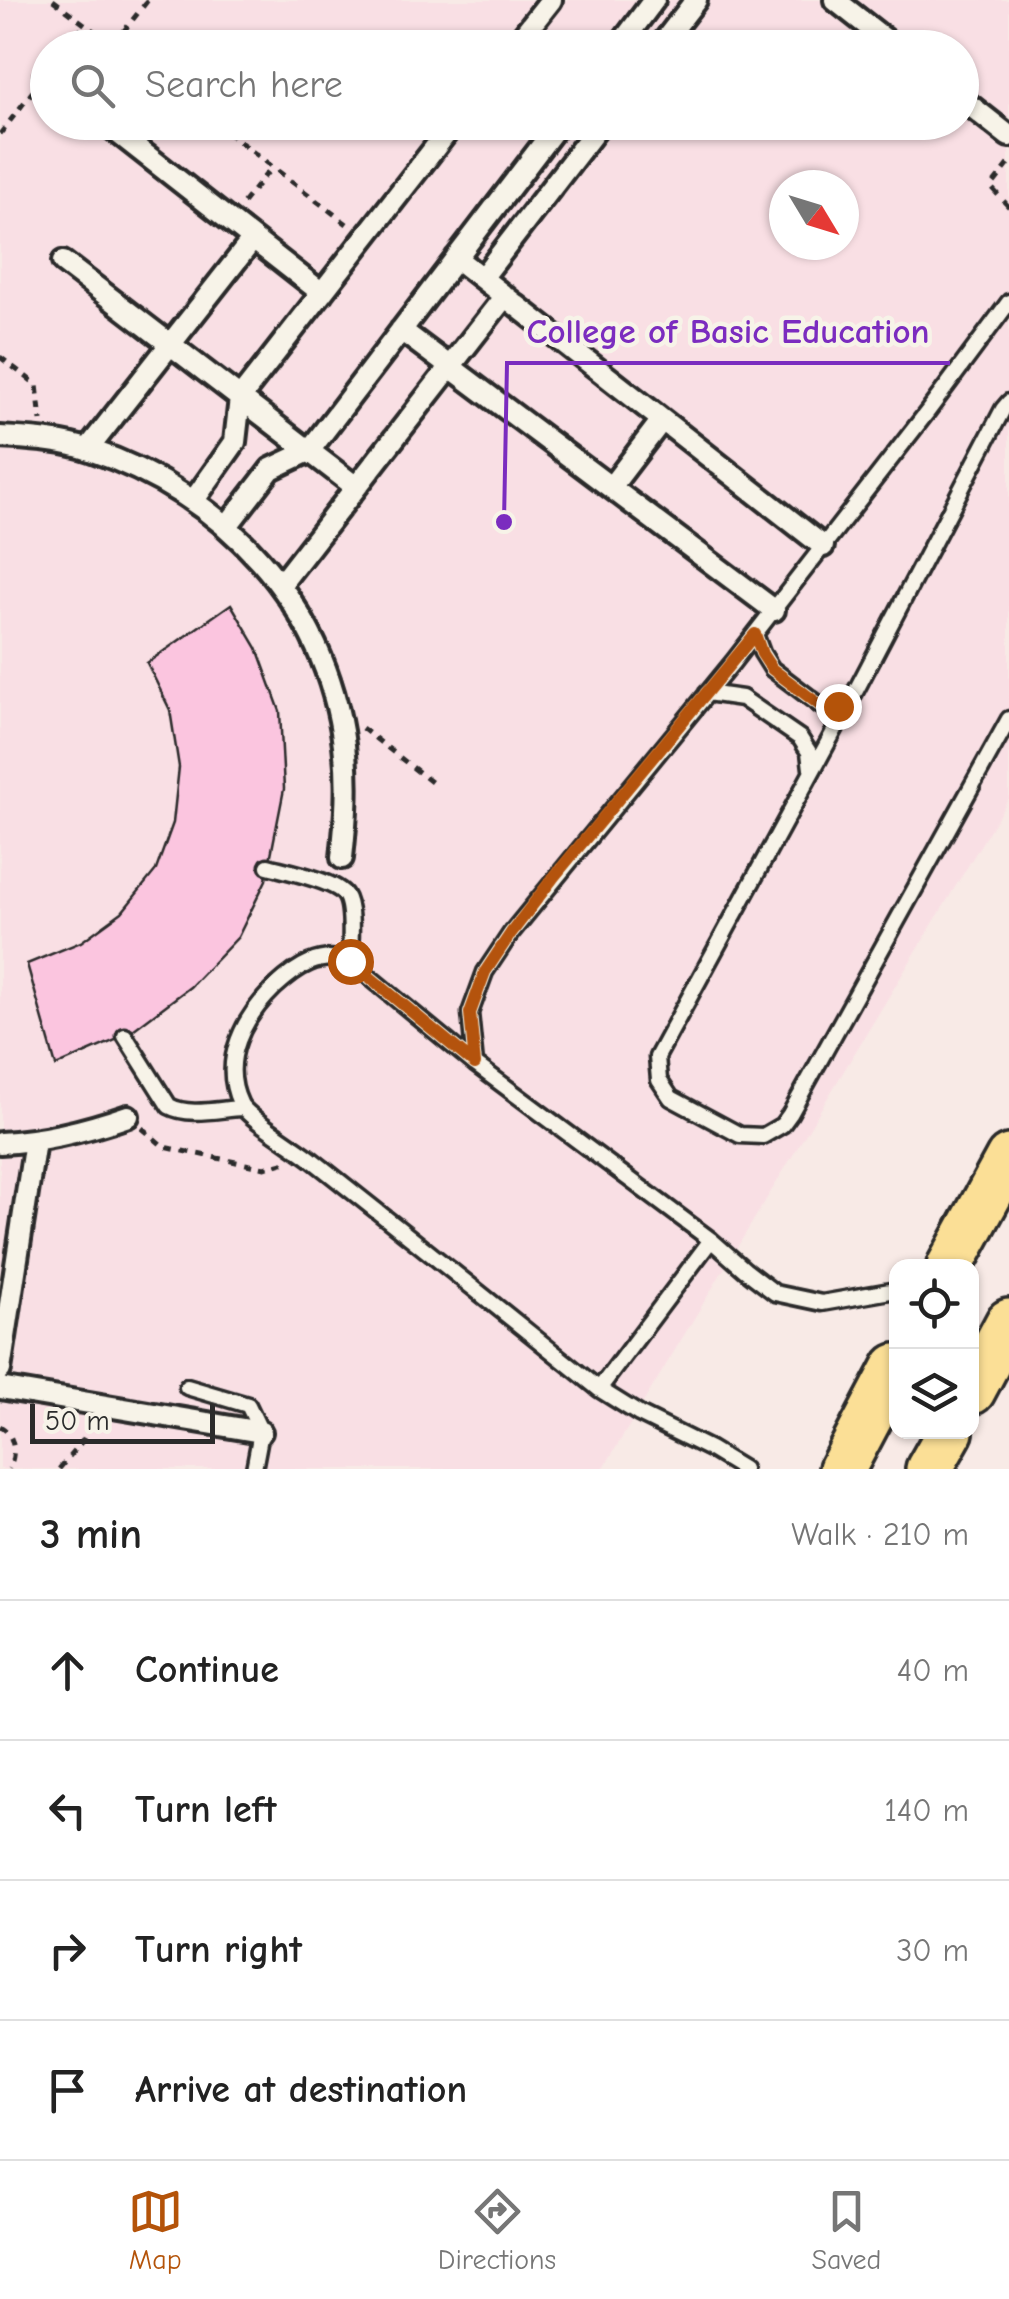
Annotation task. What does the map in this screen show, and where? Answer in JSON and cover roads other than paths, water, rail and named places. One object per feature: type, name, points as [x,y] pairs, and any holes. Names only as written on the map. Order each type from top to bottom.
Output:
[{"type":"main road","points":[[954,1259],[1009,1158]]},
{"type":"main road","points":[[979,1379],[1009,1322]]},
{"type":"main road","points":[[842,1469],[889,1380]]},
{"type":"main road","points":[[930,1469],[946,1439]]},
{"type":"street","points":[[528,30],[550,0]]},
{"type":"street","points":[[632,30],[654,0]]},
{"type":"street","points":[[673,30],[696,0]]},
{"type":"street","points":[[836,0],[874,30]]},
{"type":"street","points":[[979,112],[1009,136]]},
{"type":"street","points":[[127,140],[322,293]]},
{"type":"street","points":[[194,500],[235,442],[240,398],[441,140]]},
{"type":"street","points":[[227,526],[270,469],[308,451],[546,140]]},
{"type":"street","points":[[482,278],[588,140]]},
{"type":"street","points":[[88,449],[253,239]]},
{"type":"street","points":[[456,258],[823,546]]},
{"type":"street","points":[[63,262],[356,488]]},
{"type":"street","points":[[280,585],[505,296]]},
{"type":"street","points":[[401,330],[774,610]]},
{"type":"street","points":[[611,487],[662,420]]},
{"type":"street","points":[[0,436],[43,439],[88,449],[143,470],[194,500],[255,554],[280,585],[310,634],[331,687],[344,743],[348,801],[342,858]]},
{"type":"street","points":[[0,1143],[82,1132],[128,1116]]},
{"type":"street","points":[[0,1370],[35,1141]]},
{"type":"street","points":[[0,1388],[262,1432]]},
{"type":"lane","points":[[475,1064],[470,1013],[485,972],[511,933],[774,610],[1009,302]]},
{"type":"lane","points":[[1009,402],[658,1056],[658,1080],[670,1098],[740,1135],[763,1136],[782,1125],[1009,719]]},
{"type":"lane","points":[[755,634],[772,669],[821,706],[838,706],[851,700]]},
{"type":"lane","points":[[708,693],[742,698],[800,738],[809,752],[812,770]]},
{"type":"lane","points":[[268,866],[332,886],[345,894],[350,961]]},
{"type":"lane","points":[[743,1469],[598,1389],[241,1108],[231,1060],[240,1036],[270,992],[292,972],[316,960],[336,956],[350,961],[475,1064],[711,1240],[775,1293],[822,1303],[889,1291]]},
{"type":"lane","points":[[125,1036],[169,1106],[187,1111],[241,1108]]},
{"type":"lane","points":[[598,1389],[711,1240]]},
{"type":"lane","points":[[186,1387],[248,1405],[262,1432],[254,1469]]},
{"type":"place","name":"College of Basic Education","points":[[504,522]]}]
